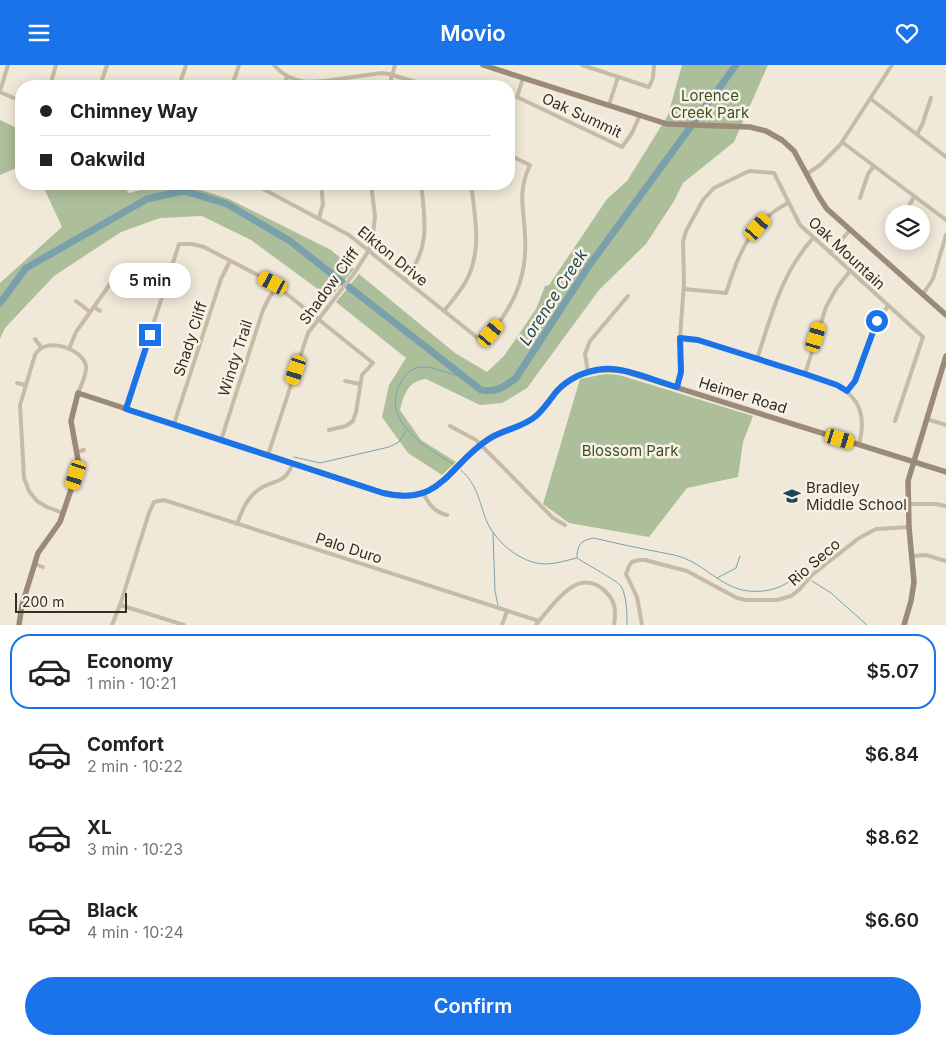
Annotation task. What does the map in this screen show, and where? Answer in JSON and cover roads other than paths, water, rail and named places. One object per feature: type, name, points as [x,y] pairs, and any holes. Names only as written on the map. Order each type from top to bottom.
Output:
[{"type":"street","points":[[8,65],[0,91],[15,98]]},
{"type":"street","points":[[52,80],[56,65]]},
{"type":"street","points":[[102,80],[107,65]]},
{"type":"street","points":[[181,80],[186,65]]},
{"type":"street","points":[[234,80],[239,65]]},
{"type":"street","points":[[274,65],[288,77],[297,80]]},
{"type":"street","points":[[391,80],[394,65]]},
{"type":"street","points":[[582,65],[649,87],[654,65]]},
{"type":"street","points":[[807,174],[820,165],[842,142],[892,65]]},
{"type":"street","points":[[487,66],[670,125],[758,128],[777,136],[794,151],[823,203],[850,230],[946,315]]},
{"type":"street","points":[[331,80],[381,73],[409,80]]},
{"type":"street","points":[[609,105],[618,77]]},
{"type":"street","name":"Oak Summit","points":[[523,78],[517,97],[622,147],[632,133],[640,115]]},
{"type":"street","points":[[917,134],[931,98]]},
{"type":"street","points":[[871,99],[946,157]]},
{"type":"street","points":[[842,142],[946,220]]},
{"type":"street","name":"Elkton Drive","points":[[265,190],[341,230],[484,343],[509,309],[522,276],[526,245],[522,185],[530,165],[515,158]]},
{"type":"street","points":[[860,198],[865,182],[874,166]]},
{"type":"street","name":"Oak Mountain","points":[[684,289],[684,239],[686,231],[709,192],[749,171],[774,173],[798,222],[923,337],[895,421]]},
{"type":"street","points":[[319,218],[323,203],[322,190]]},
{"type":"street","name":"Shadow Cliff","points":[[268,455],[308,333],[355,272],[368,250],[373,235],[375,217],[372,190]]},
{"type":"street","points":[[405,279],[418,259],[425,237],[422,190]]},
{"type":"street","points":[[444,311],[465,284],[475,258],[476,231],[472,190]]},
{"type":"street","points":[[909,205],[914,197]]},
{"type":"street","points":[[677,387],[681,372],[680,338],[684,289],[726,293],[736,260],[744,245],[771,213],[788,203]]},
{"type":"street","points":[[830,253],[850,230]]},
{"type":"street","points":[[923,294],[933,279],[946,235]]},
{"type":"street","points":[[757,359],[786,275],[795,260],[814,238]]},
{"type":"street","points":[[126,409],[180,244],[199,245],[277,287],[373,363],[362,375],[353,421],[346,426],[329,430]]},
{"type":"street","name":"Shady Cliff","points":[[174,424],[221,279],[230,261]]},
{"type":"street","points":[[69,349],[76,332],[120,270]]},
{"type":"street","points":[[805,374],[826,307],[836,289],[850,271]]},
{"type":"street","name":"Windy Trail","points":[[221,440],[262,311],[268,298],[277,287]]},
{"type":"street","points":[[588,372],[585,355],[590,341],[628,296]]},
{"type":"street","points":[[76,301],[90,312]]},
{"type":"street","points":[[847,391],[855,381],[874,326],[888,306]]},
{"type":"street","points":[[94,307],[100,311]]},
{"type":"street","points":[[680,338],[698,340],[837,385],[847,391],[855,401],[861,414],[862,428],[859,445]]},
{"type":"street","points":[[35,339],[41,347]]},
{"type":"street","points":[[19,625],[22,605],[35,564],[42,547],[56,529],[63,513],[78,465],[71,421],[85,374],[86,364],[80,355],[69,349],[49,345],[41,347],[35,355],[19,411],[23,474],[25,483],[37,501],[63,513]]},
{"type":"street","points":[[904,625],[913,590],[913,556],[909,527],[908,481],[946,356]]},
{"type":"street","name":"Heimer Road","points":[[78,393],[392,495],[406,496],[423,493],[435,488],[480,445],[494,436],[523,425],[534,417],[560,388],[573,378],[603,369],[624,371],[946,472]]},
{"type":"street","points":[[345,381],[360,384]]},
{"type":"street","points":[[17,383],[25,385]]},
{"type":"street","points":[[926,419],[946,425]]},
{"type":"street","points":[[450,426],[471,437],[553,518],[565,525]]},
{"type":"street","points":[[77,452],[84,450]]},
{"type":"street","points":[[238,524],[244,507],[252,495],[264,486],[285,478],[293,463]]},
{"type":"street","points":[[423,493],[432,508],[437,512],[447,515]]},
{"type":"street","name":"Palo Duro","points":[[120,605],[146,520],[153,503],[161,500],[174,502],[507,611],[538,623]]},
{"type":"street","points":[[909,504],[936,503],[946,506]]},
{"type":"street","name":"Rio Seco","points":[[642,625],[637,597],[626,574],[628,566],[632,562],[640,560],[687,571],[737,598],[746,600],[783,600],[799,590],[812,575],[859,538],[876,529],[909,527]]},
{"type":"street","points":[[913,556],[926,555],[946,561]]},
{"type":"street","points":[[35,564],[43,567]]},
{"type":"street","points":[[538,623],[570,588],[578,583],[595,584],[605,591],[616,609],[614,625]]},
{"type":"street","points":[[112,625],[120,605],[184,625]]},
{"type":"street","points":[[502,625],[507,611]]},
{"type":"waterway","name":"Lorence Creek","points":[[349,287],[481,390],[491,391],[504,387],[516,378],[588,267],[736,65]]},
{"type":"waterway","name":"Lorence Creek","points":[[0,303],[26,268],[147,199],[184,191],[227,204],[290,241],[342,282]]},
{"type":"waterway","points":[[453,464],[420,442],[401,422],[396,410],[396,397],[404,378],[409,372],[419,367],[432,368],[467,379]]},
{"type":"waterway","points":[[294,457],[320,463],[389,447],[399,442],[406,431]]},
{"type":"waterway","points":[[461,470],[474,486],[489,526],[501,542],[517,555],[536,563],[550,564],[577,558],[614,581],[621,586],[624,595],[627,625]]},
{"type":"waterway","points":[[493,533],[495,591],[498,605]]},
{"type":"waterway","points":[[577,557],[581,544],[586,540],[594,538],[681,557],[698,565],[730,586],[748,591],[772,589],[795,579],[807,578]]},
{"type":"waterway","points":[[717,578],[736,568],[740,556]]},
{"type":"waterway","points":[[812,581],[831,593],[867,625]]},
{"type":"place","name":"Bradley Middle School","points":[[792,496]]},
{"type":"park label","name":"Lorence Creek Park","points":[[710,104]]},
{"type":"park label","name":"Blossom Park","points":[[630,450]]}]
